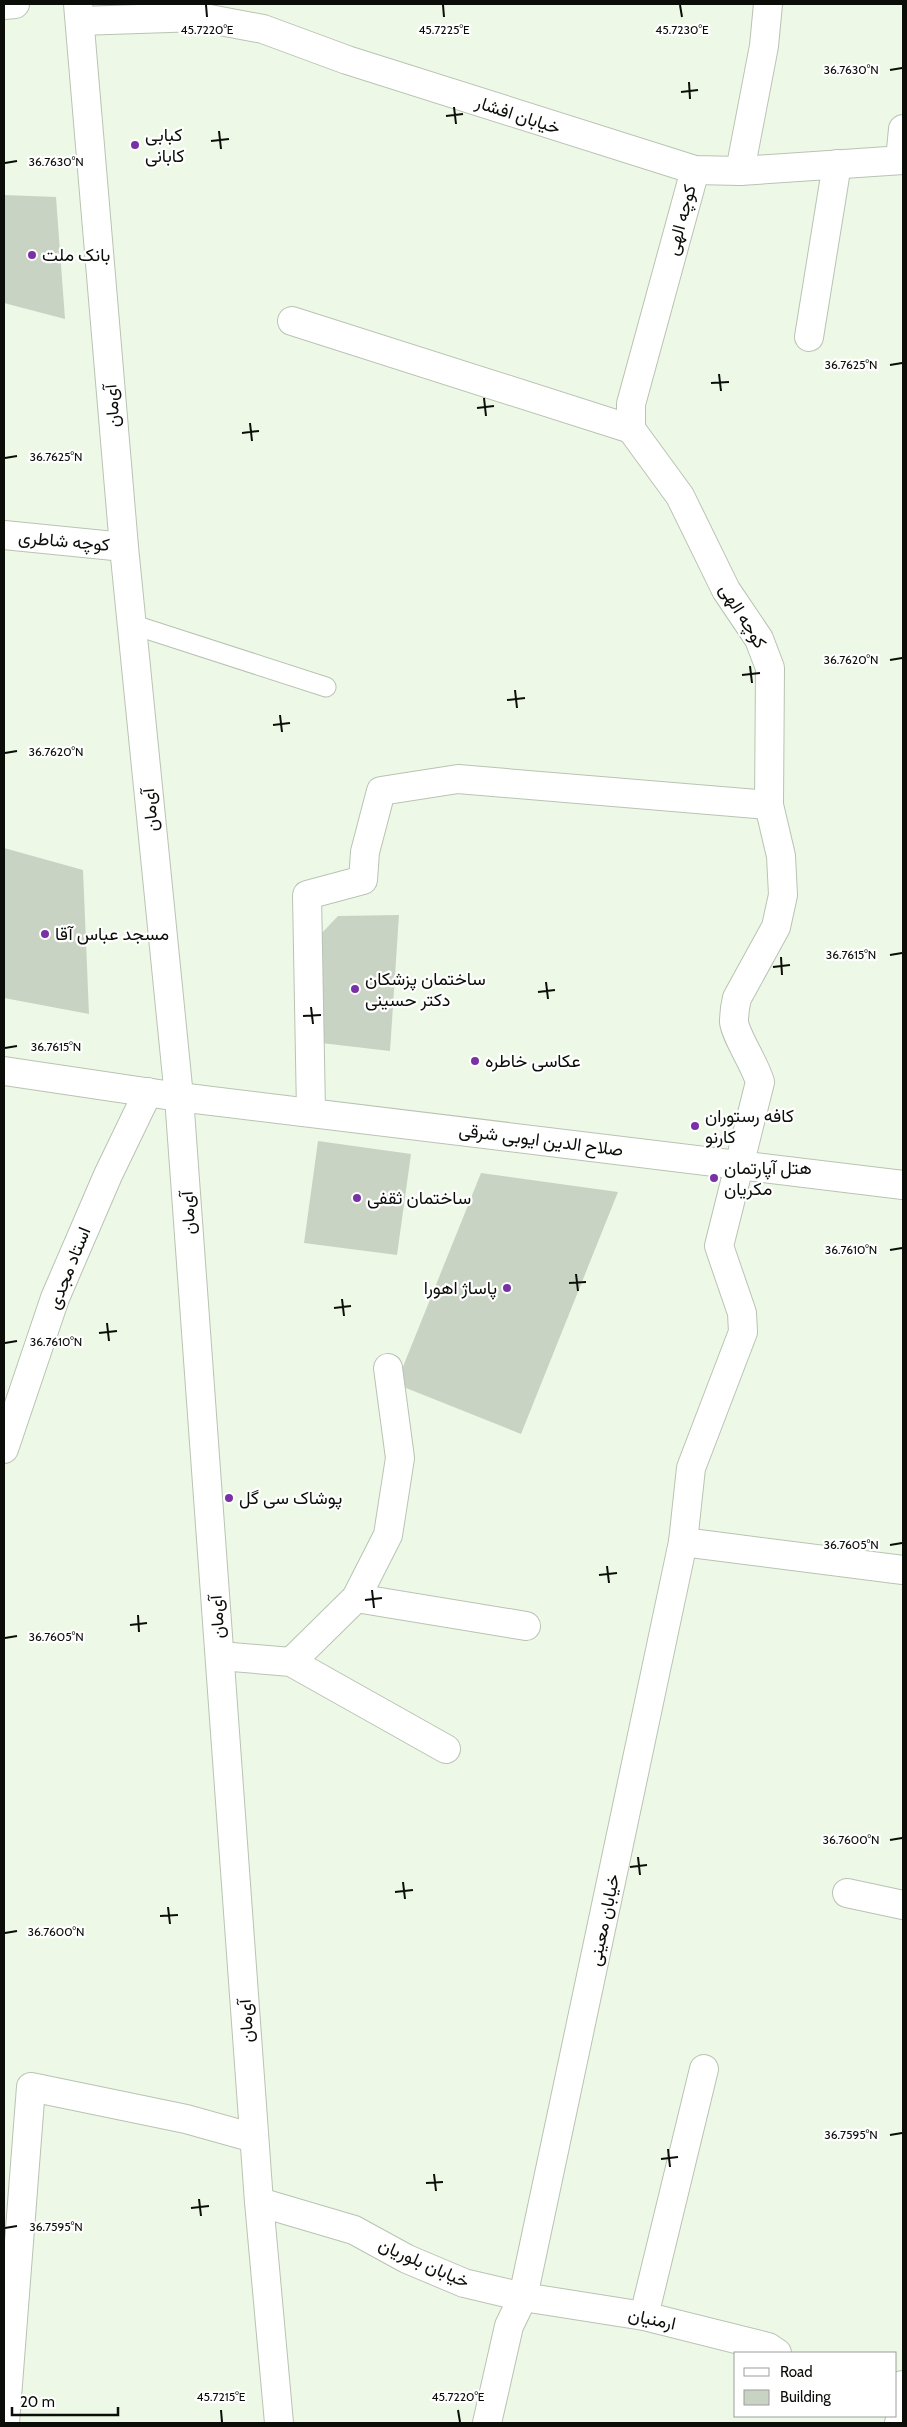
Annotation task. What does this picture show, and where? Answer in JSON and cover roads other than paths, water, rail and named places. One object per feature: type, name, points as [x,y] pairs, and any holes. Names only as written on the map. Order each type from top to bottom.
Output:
[{"type":"street","points":[[4,5],[15,4]]},
{"type":"street","points":[[740,171],[764,46],[768,4]]},
{"type":"street","name":"خیابان افشار","points":[[79,12],[199,17],[263,29],[347,60],[694,170],[740,171],[902,160]]},
{"type":"street","name":"آی‌مان","points":[[79,12],[131,624],[179,1097],[254,2138],[279,2423]]},
{"type":"street","points":[[902,160],[903,129]]},
{"type":"street","points":[[809,336],[837,164]]},
{"type":"street","name":"کوچه الهی","points":[[694,170],[631,404],[631,429],[680,496],[726,590],[766,652],[770,668],[769,805],[781,856],[782,895],[776,927],[737,998],[735,1009],[734,1024],[757,1069],[760,1082],[739,1164]]},
{"type":"street","points":[[292,321],[631,429]]},
{"type":"street","name":"کوچه شاطری","points":[[4,535],[124,547]]},
{"type":"street","points":[[311,1112],[307,895],[363,880],[366,852],[381,791],[458,780],[769,805]]},
{"type":"street","name":"صلاح الدین ایوبی شرقی","points":[[4,1072],[179,1097],[900,1184]]},
{"type":"street","name":"استاد مجدی","points":[[4,1449],[55,1298],[108,1175],[148,1092]]},
{"type":"street","name":"خیابان معینی","points":[[523,2297],[684,1542],[691,1468],[743,1332],[742,1313],[719,1246],[739,1164]]},
{"type":"street","points":[[291,1662],[356,1598],[388,1535],[400,1458],[388,1368]]},
{"type":"street","points":[[684,1542],[903,1570]]},
{"type":"street","points":[[356,1598],[526,1626]]},
{"type":"street","points":[[220,1656],[291,1662],[446,1749]]},
{"type":"street","points":[[847,1893],[903,1905]]},
{"type":"street","points":[[644,2316],[704,2069]]},
{"type":"street","points":[[5,2423],[32,2087],[186,2119],[254,2138]]},
{"type":"street","name":"خیابان بلوریان","points":[[259,2202],[354,2230],[407,2259],[464,2283],[523,2297]]},
{"type":"street","points":[[487,2423],[509,2326],[523,2297]]},
{"type":"street","name":"ارمنیان","points":[[523,2297],[644,2316],[768,2347],[776,2352]]},
{"type":"street","points":[[899,2423],[903,2412]]},
{"type":"lane","points":[[131,624],[326,686]]},
{"type":"place","name":"کبابی کابانی","points":[[135,145]]},
{"type":"place","name":"بانک ملت","points":[[32,255]]},
{"type":"place","name":"مسجد عباس آقا","points":[[45,934]]},
{"type":"place","name":"ساختمان پزشکان دکتر حسینی","points":[[355,989]]},
{"type":"place","name":"عکاسی خاطره","points":[[475,1061]]},
{"type":"place","name":"کافه رستوران کارنو","points":[[695,1126]]},
{"type":"place","name":"هتل آپارتمان مکریان","points":[[714,1178]]},
{"type":"place","name":"ساختمان ثقفی","points":[[357,1198]]},
{"type":"place","name":"پاساژ اهورا","points":[[507,1288]]},
{"type":"place","name":"پوشاک سی گل","points":[[229,1498]]}]
